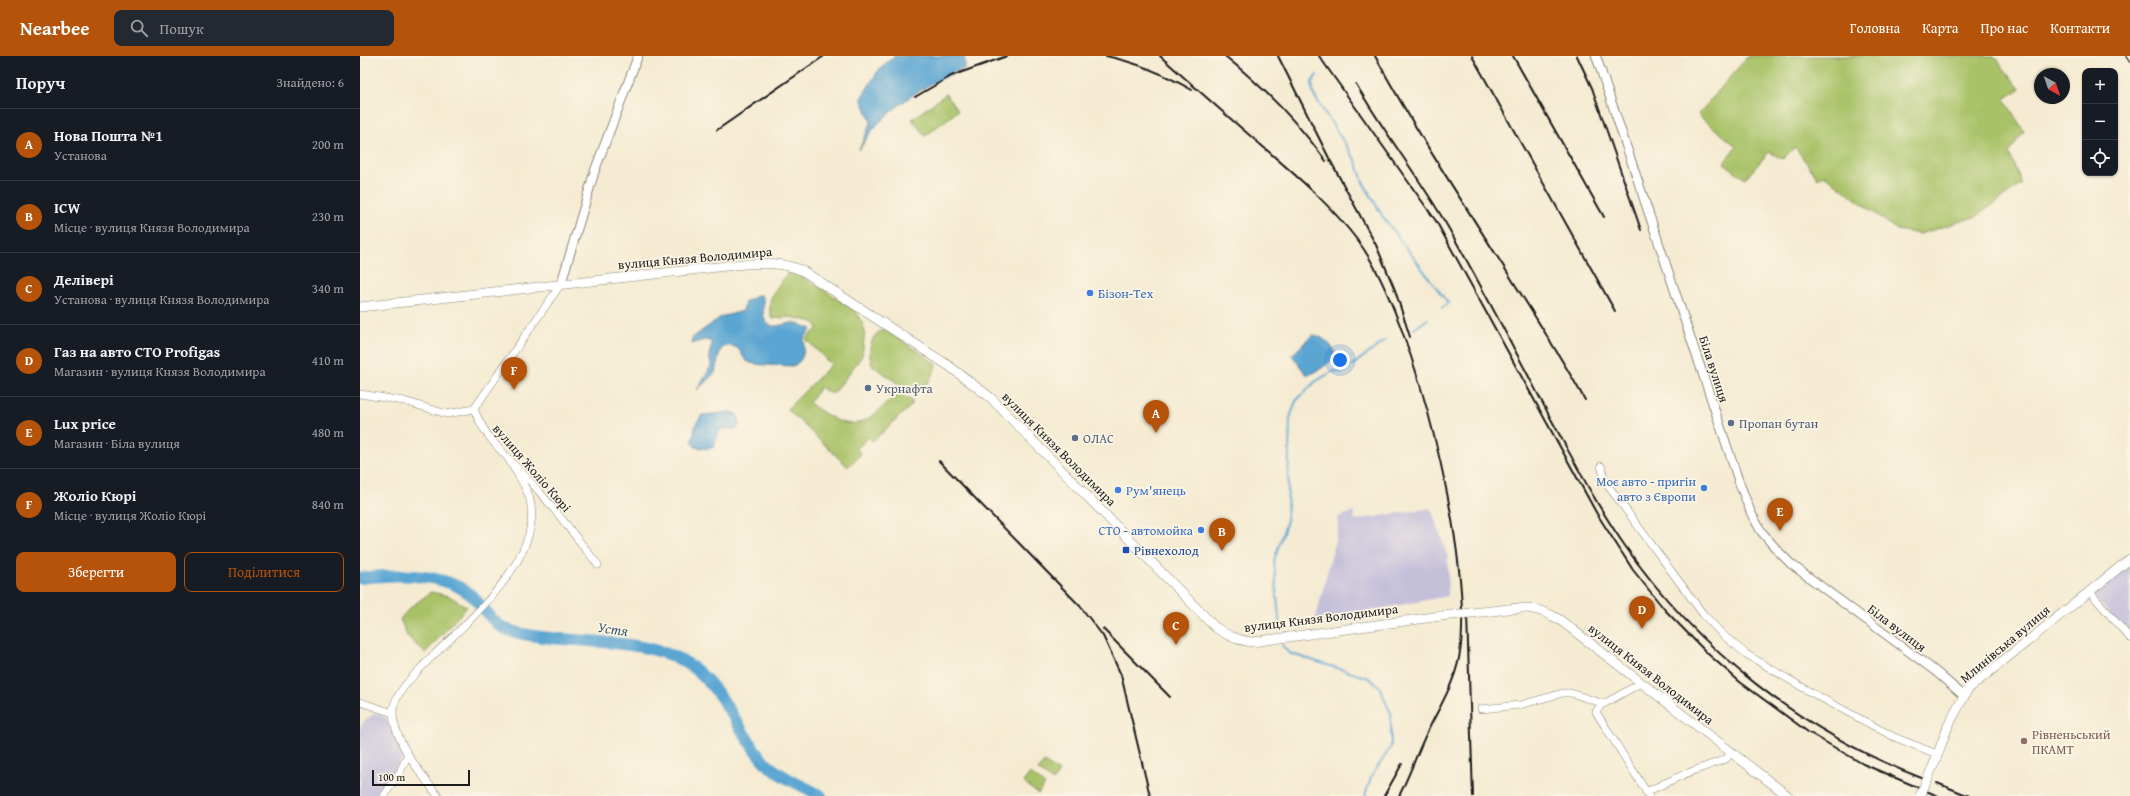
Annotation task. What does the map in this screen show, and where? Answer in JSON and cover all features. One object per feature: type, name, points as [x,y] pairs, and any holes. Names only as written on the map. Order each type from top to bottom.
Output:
[{"type":"main road","name":"вулиця Князя Володимира","points":[[360,307],[744,264],[770,262],[788,265],[803,271],[949,366],[991,398],[1215,628],[1228,637],[1239,641],[1252,642],[1441,616],[1531,607],[1546,612],[1560,620],[1788,796]]},
{"type":"main road","name":"Млинівська вулиця","points":[[1920,796],[1937,754],[1964,696],[1974,683],[2130,559]]},
{"type":"street","points":[[360,394],[404,401],[447,414],[474,409],[561,284],[595,170],[638,56]]},
{"type":"street","name":"Біла вулиця","points":[[1596,56],[1739,482],[1751,513],[1761,531],[1791,564],[1935,671],[1964,696]]},
{"type":"street","name":"вулиця Жоліо Кюрі","points":[[474,409],[484,432],[509,460],[528,478],[598,564]]},
{"type":"street","points":[[438,796],[408,754],[394,724],[393,704],[412,677],[498,589],[520,560],[530,535],[530,500],[509,460]]},
{"type":"street","points":[[1601,466],[1606,483],[1703,614],[1723,635],[1746,654],[1812,693],[1894,737],[1937,754]]},
{"type":"street","points":[[2089,591],[2130,638]]},
{"type":"street","points":[[1641,683],[1598,708],[1597,714],[1648,794],[1685,774],[1720,761],[1731,753]]},
{"type":"street","points":[[1481,709],[1520,705],[1554,695],[1571,693],[1604,704]]},
{"type":"street","points":[[360,702],[393,712]]},
{"type":"street","points":[[384,796],[408,754]]},
{"type":"shaded area","points":[[1431,508],[1448,557],[1448,596],[1315,621],[1339,526],[1338,517],[1353,512],[1355,520]]},
{"type":"shaded area","points":[[2130,559],[2130,638],[2089,591]]},
{"type":"shaded area","points":[[375,713],[385,717],[405,754],[379,796],[360,796],[360,727],[365,720]]},
{"type":"green space","points":[[1748,56],[1994,56],[2020,89],[2004,99],[2024,131],[2009,153],[2022,184],[1977,216],[1920,234],[1897,230],[1824,175],[1818,179],[1795,147],[1783,159],[1769,152],[1745,179],[1724,163],[1736,146],[1698,115]]},
{"type":"green space","points":[[946,94],[958,111],[925,136],[912,119]]},
{"type":"green space","points":[[790,270],[847,304],[855,311],[863,324],[865,332],[862,356],[834,393],[830,393],[820,387],[809,403],[838,421],[855,424],[873,415],[892,398],[898,395],[901,394],[912,401],[912,405],[873,441],[868,437],[857,449],[861,454],[848,467],[787,409],[831,365],[806,339],[818,328],[814,322],[790,317],[772,319],[770,312],[771,299],[777,287]]},
{"type":"green space","points":[[887,330],[936,364],[929,381],[921,388],[910,390],[904,388],[872,365],[870,350],[872,340],[879,332]]},
{"type":"green space","points":[[431,592],[449,596],[467,607],[425,653],[407,636],[400,619],[411,607]]},
{"type":"green space","points":[[1044,762],[1059,772],[1053,781],[1038,770]]},
{"type":"green space","points":[[1030,773],[1045,785],[1038,794],[1023,782]]},
{"type":"water","points":[[894,56],[958,56],[965,58],[965,68],[941,79],[907,99],[874,128],[859,150],[871,122],[861,98],[878,71]]},
{"type":"water","points":[[758,295],[761,295],[763,301],[763,314],[768,324],[778,326],[794,323],[812,329],[804,338],[802,358],[793,366],[755,364],[747,361],[736,347],[725,346],[720,351],[715,373],[697,390],[711,366],[709,354],[712,344],[710,341],[704,340],[692,344],[692,338],[721,317],[743,311],[745,302]]},
{"type":"water","points":[[1312,335],[1316,335],[1330,344],[1335,355],[1331,361],[1323,367],[1308,375],[1292,355]]},
{"type":"water","points":[[732,412],[737,414],[740,422],[737,429],[722,429],[719,432],[714,447],[708,449],[695,447],[692,441],[696,424],[702,415]]},
{"type":"waterway","points":[[1317,75],[1312,82],[1313,94],[1356,161],[1363,182],[1383,217],[1448,303],[1442,308]]},
{"type":"waterway","points":[[1414,329],[1428,319]]},
{"type":"waterway","points":[[1280,631],[1274,561],[1287,520],[1290,418],[1296,401],[1315,382],[1333,371],[1343,372],[1385,341]]},
{"type":"waterway","name":"Устя","points":[[360,578],[387,576],[418,576],[433,578],[447,582],[471,595],[497,624],[508,630],[529,635],[627,645],[650,649],[672,656],[691,666],[712,686],[753,747],[768,765],[775,771],[821,796]]},
{"type":"waterway","points":[[1282,645],[1289,653],[1369,678],[1379,686],[1391,714],[1391,747],[1371,777],[1365,796]]},
{"type":"railway","points":[[717,130],[824,56]]},
{"type":"railway","points":[[915,97],[951,76],[1007,56]]},
{"type":"railway","points":[[1106,56],[1150,70],[1172,79],[1192,90]]},
{"type":"railway","points":[[1160,56],[1214,105],[1306,184],[1346,226],[1358,241],[1379,276],[1400,324],[1419,381],[1436,443],[1449,506],[1459,565],[1462,617],[1459,658],[1453,680],[1423,741],[1399,796]]},
{"type":"railway","points":[[1225,56],[1279,105],[1315,146],[1326,161]]},
{"type":"railway","points":[[1278,56],[1329,158],[1376,245],[1395,290],[1410,337]]},
{"type":"railway","points":[[1319,56],[1436,221],[1597,514],[1633,570],[1665,610],[1708,654],[1740,682],[1808,732],[1863,764],[1938,796]]},
{"type":"railway","points":[[1375,56],[1452,186],[1560,356],[1585,400]]},
{"type":"railway","points":[[1472,56],[1615,311]]},
{"type":"railway","points":[[1513,56],[1604,217]]},
{"type":"railway","points":[[1577,56],[1592,88],[1641,230]]},
{"type":"railway","points":[[2126,56],[2130,62]]},
{"type":"railway","points":[[1356,84],[1442,216],[1594,498],[1623,543],[1652,582],[1684,619],[1719,653],[1756,684],[1795,712],[1836,738],[1879,760],[1924,779]]},
{"type":"railway","points":[[939,461],[1080,606],[1103,636],[1121,675],[1150,796]]},
{"type":"railway","points":[[1467,614],[1473,796]]},
{"type":"railway","points":[[1103,629],[1170,697]]},
{"type":"railway","points":[[1384,796],[1402,764]]},
{"type":"railway","points":[[1937,783],[1969,796]]},
{"type":"place","name":"Бізон-Тех","points":[[1090,293]]},
{"type":"place","name":"Укрнафта","points":[[868,388]]},
{"type":"place","name":"Жоліо Кюрі","points":[[514,390]]},
{"type":"place","name":"Пропан бутан","points":[[1731,423]]},
{"type":"place","name":"Нова Пошта №1","points":[[1156,433]]},
{"type":"place","name":"ОЛАС","points":[[1075,438]]},
{"type":"place","name":"Моє авто - пригін авто з Європи","points":[[1704,488]]},
{"type":"place","name":"Рум'янець","points":[[1118,490]]},
{"type":"place","name":"СТО - автомойка","points":[[1201,530]]},
{"type":"place","name":"Lux price","points":[[1780,531]]},
{"type":"place","name":"Рівнехолод","points":[[1126,550]]},
{"type":"place","name":"ICW","points":[[1222,551]]},
{"type":"place","name":"Газ на авто СТО Profigas","points":[[1642,629]]},
{"type":"place","name":"Делівері","points":[[1176,645]]},
{"type":"place","name":"Рівненьський ПКАМТ","points":[[2024,741]]}]
